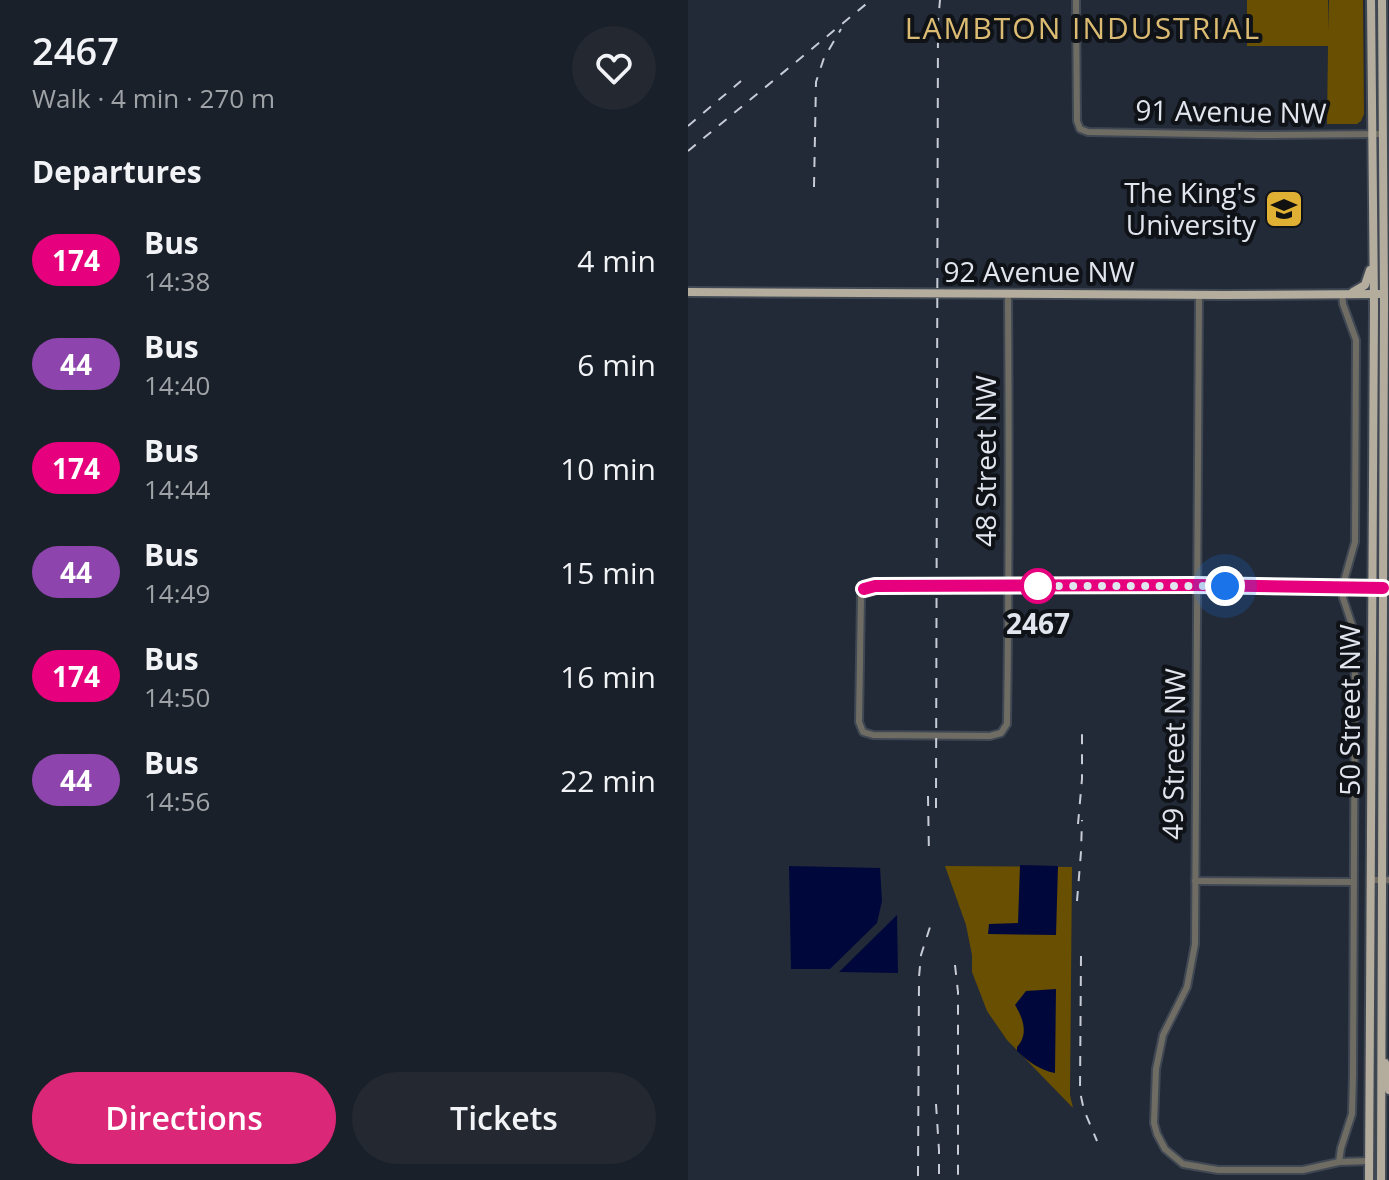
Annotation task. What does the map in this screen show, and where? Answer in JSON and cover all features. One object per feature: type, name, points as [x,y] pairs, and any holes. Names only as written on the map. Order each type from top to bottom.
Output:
[{"type":"main road","name":"50 Street NW","points":[[1371,0],[1387,294],[1378,1167]]},
{"type":"main road","name":"50 Street NW","points":[[1378,1167],[1370,1094],[1381,880],[1373,588],[1374,258],[1382,0]]},
{"type":"main road","points":[[1345,294],[1365,285],[1374,258]]},
{"type":"main road","name":"92 Avenue NW","points":[[688,292],[1387,294]]},
{"type":"main road","points":[[1381,908],[1389,889]]},
{"type":"main road","points":[[1381,1017],[1389,1090]]},
{"type":"street","name":"91 Avenue NW","points":[[1076,0],[1077,121],[1080,129],[1088,132],[1257,135],[1377,134]]},
{"type":"street","name":"48 Street NW","points":[[1008,294],[1009,587],[1007,724],[1001,733],[990,736],[873,735],[863,732],[859,722],[861,596],[864,589],[875,586],[1009,587]]},
{"type":"street","name":"50 Street NW","points":[[1339,1162],[1352,1114],[1355,634],[1342,588],[1355,542],[1356,340],[1343,304],[1345,294]]},
{"type":"street","name":"49 Street NW","points":[[1199,295],[1193,958],[1184,994],[1166,1028],[1159,1052],[1154,1118],[1157,1134],[1169,1154],[1183,1164],[1201,1168]]},
{"type":"street","points":[[1009,587],[1196,585],[1383,588]]},
{"type":"street","points":[[1195,881],[1353,882]]},
{"type":"street","points":[[1200,1177],[1201,1168],[1223,1171],[1303,1170],[1339,1162],[1378,1167]]},
{"type":"shaded area","points":[[1247,0],[1328,0],[1328,31],[1329,0],[1363,0],[1364,114],[1361,121],[1357,124],[1327,124],[1328,46],[1247,46]]},
{"type":"shaded area","points":[[1020,865],[1058,866],[1056,935],[988,934],[989,924],[1018,923]]},
{"type":"shaded area","points":[[789,866],[880,868],[882,901],[877,923],[830,969],[791,969]]},
{"type":"shaded area","points":[[945,866],[1072,867],[1070,1095],[1073,1108],[1007,1040],[987,1011],[972,972],[966,925]]},
{"type":"shaded area","points":[[897,915],[898,973],[839,972]]},
{"type":"shaded area","points":[[1056,989],[1055,1073],[1034,1065],[1017,1051],[1024,1031],[1015,1005],[1026,991]]},
{"type":"railway","points":[[688,151],[871,0]]},
{"type":"railway","points":[[936,808],[940,0]]},
{"type":"railway","points":[[814,187],[816,82],[824,58],[841,29]]},
{"type":"railway","points":[[688,126],[741,81]]},
{"type":"railway","points":[[1078,824],[1082,733]]},
{"type":"railway","points":[[928,796],[929,856]]},
{"type":"railway","points":[[1077,901],[1082,820]]},
{"type":"railway","points":[[918,1176],[919,977],[921,955],[930,927]]},
{"type":"railway","points":[[1081,956],[1080,1092],[1097,1141]]},
{"type":"railway","points":[[955,965],[958,992],[958,1180]]},
{"type":"railway","points":[[936,1104],[939,1180]]},
{"type":"bus line","name":"174","points":[[864,589],[875,586],[1196,585],[1383,588]]},
{"type":"place","name":"The King's University","points":[[1284,209]]},
{"type":"place","name":"2467","points":[[1038,586]]},
{"type":"district","name":"LAMBTON INDUSTRIAL","points":[[1083,29]]},
{"type":"route","points":[[1038,586],[1034,586],[1196,585],[1225,586]]}]
